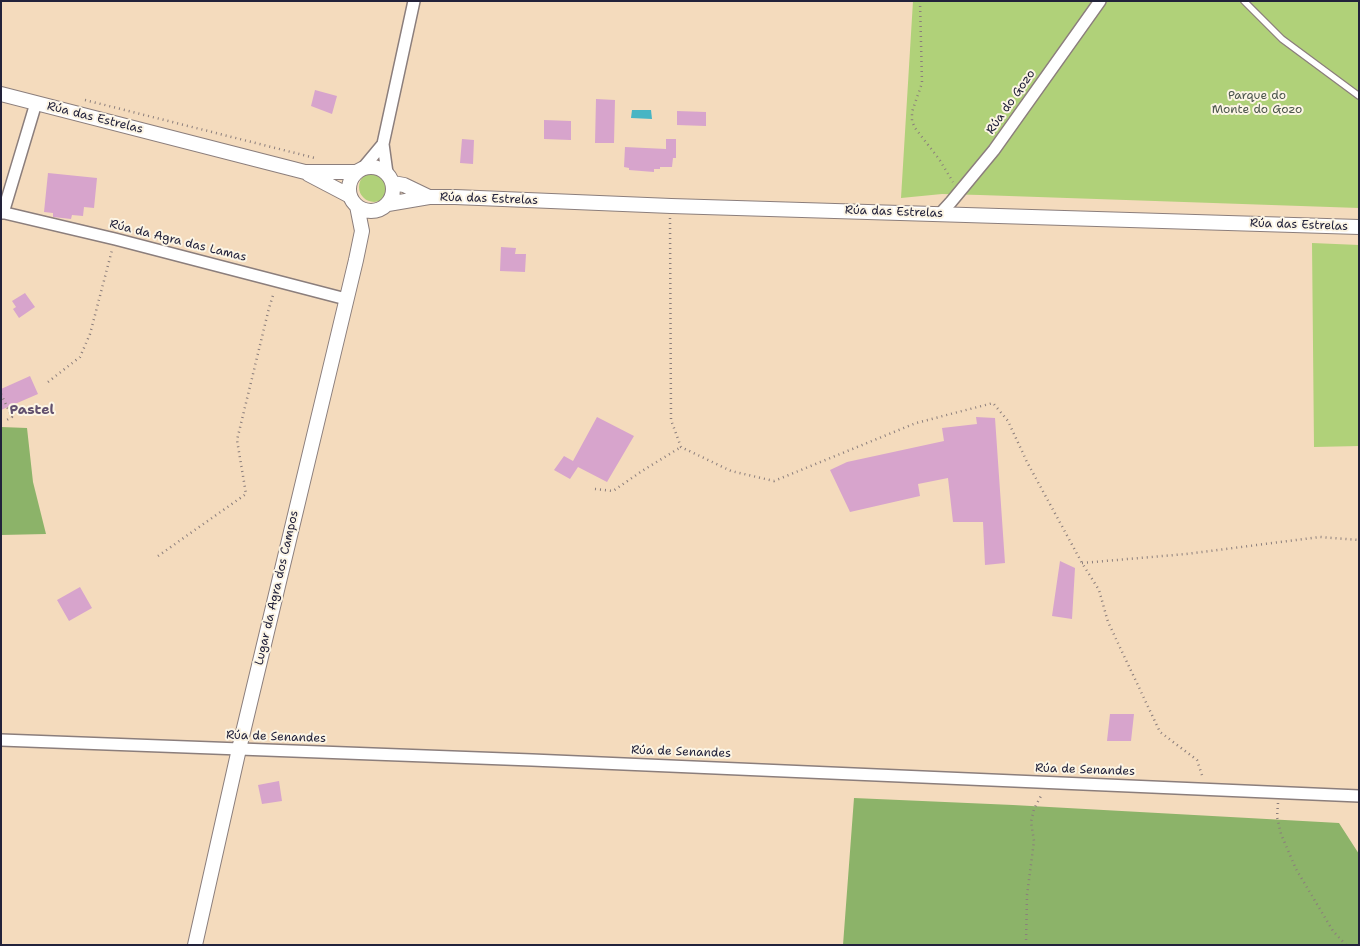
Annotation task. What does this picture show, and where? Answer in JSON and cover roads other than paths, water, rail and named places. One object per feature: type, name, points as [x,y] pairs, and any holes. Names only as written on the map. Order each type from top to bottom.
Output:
[{"type":"street","points":[[383,144],[352,178],[350,183],[354,201],[367,211],[383,207],[393,195],[383,144],[414,1]]},
{"type":"street","name":"Rúa do Gozo","points":[[940,214],[994,150],[1100,1]]},
{"type":"street","name":"Rúa das Estrelas","points":[[1,94],[305,172],[354,201]]},
{"type":"street","points":[[2,212],[36,103]]},
{"type":"street","points":[[360,170],[376,167],[390,178]]},
{"type":"street","name":"Rúa das Estrelas","points":[[305,172],[360,170]]},
{"type":"street","name":"Rúa das Estrelas","points":[[390,178],[430,197]]},
{"type":"street","name":"Rúa das Estrelas","points":[[383,207],[430,197],[1359,227]]},
{"type":"street","name":"Lugar da Agra dos Campos","points":[[354,201],[362,231]]},
{"type":"street","name":"Lugar da Agra dos Campos","points":[[195,945],[239,749],[362,231],[383,207]]},
{"type":"street","name":"Rúa da Agra das Lamas","points":[[2,212],[115,239],[346,299]]},
{"type":"street","name":"Rúa de Senandes","points":[[1,740],[552,760],[1359,796]]},
{"type":"lane","points":[[1244,1],[1282,39],[1359,96]]},
{"type":"water","points":[[632,110],[651,110],[652,119],[631,118]]},
{"type":"district","name":"Pastel","points":[[32,410]]},
{"type":"park label","name":"Parque do Monte do Gozo","points":[[1257,103]]}]
